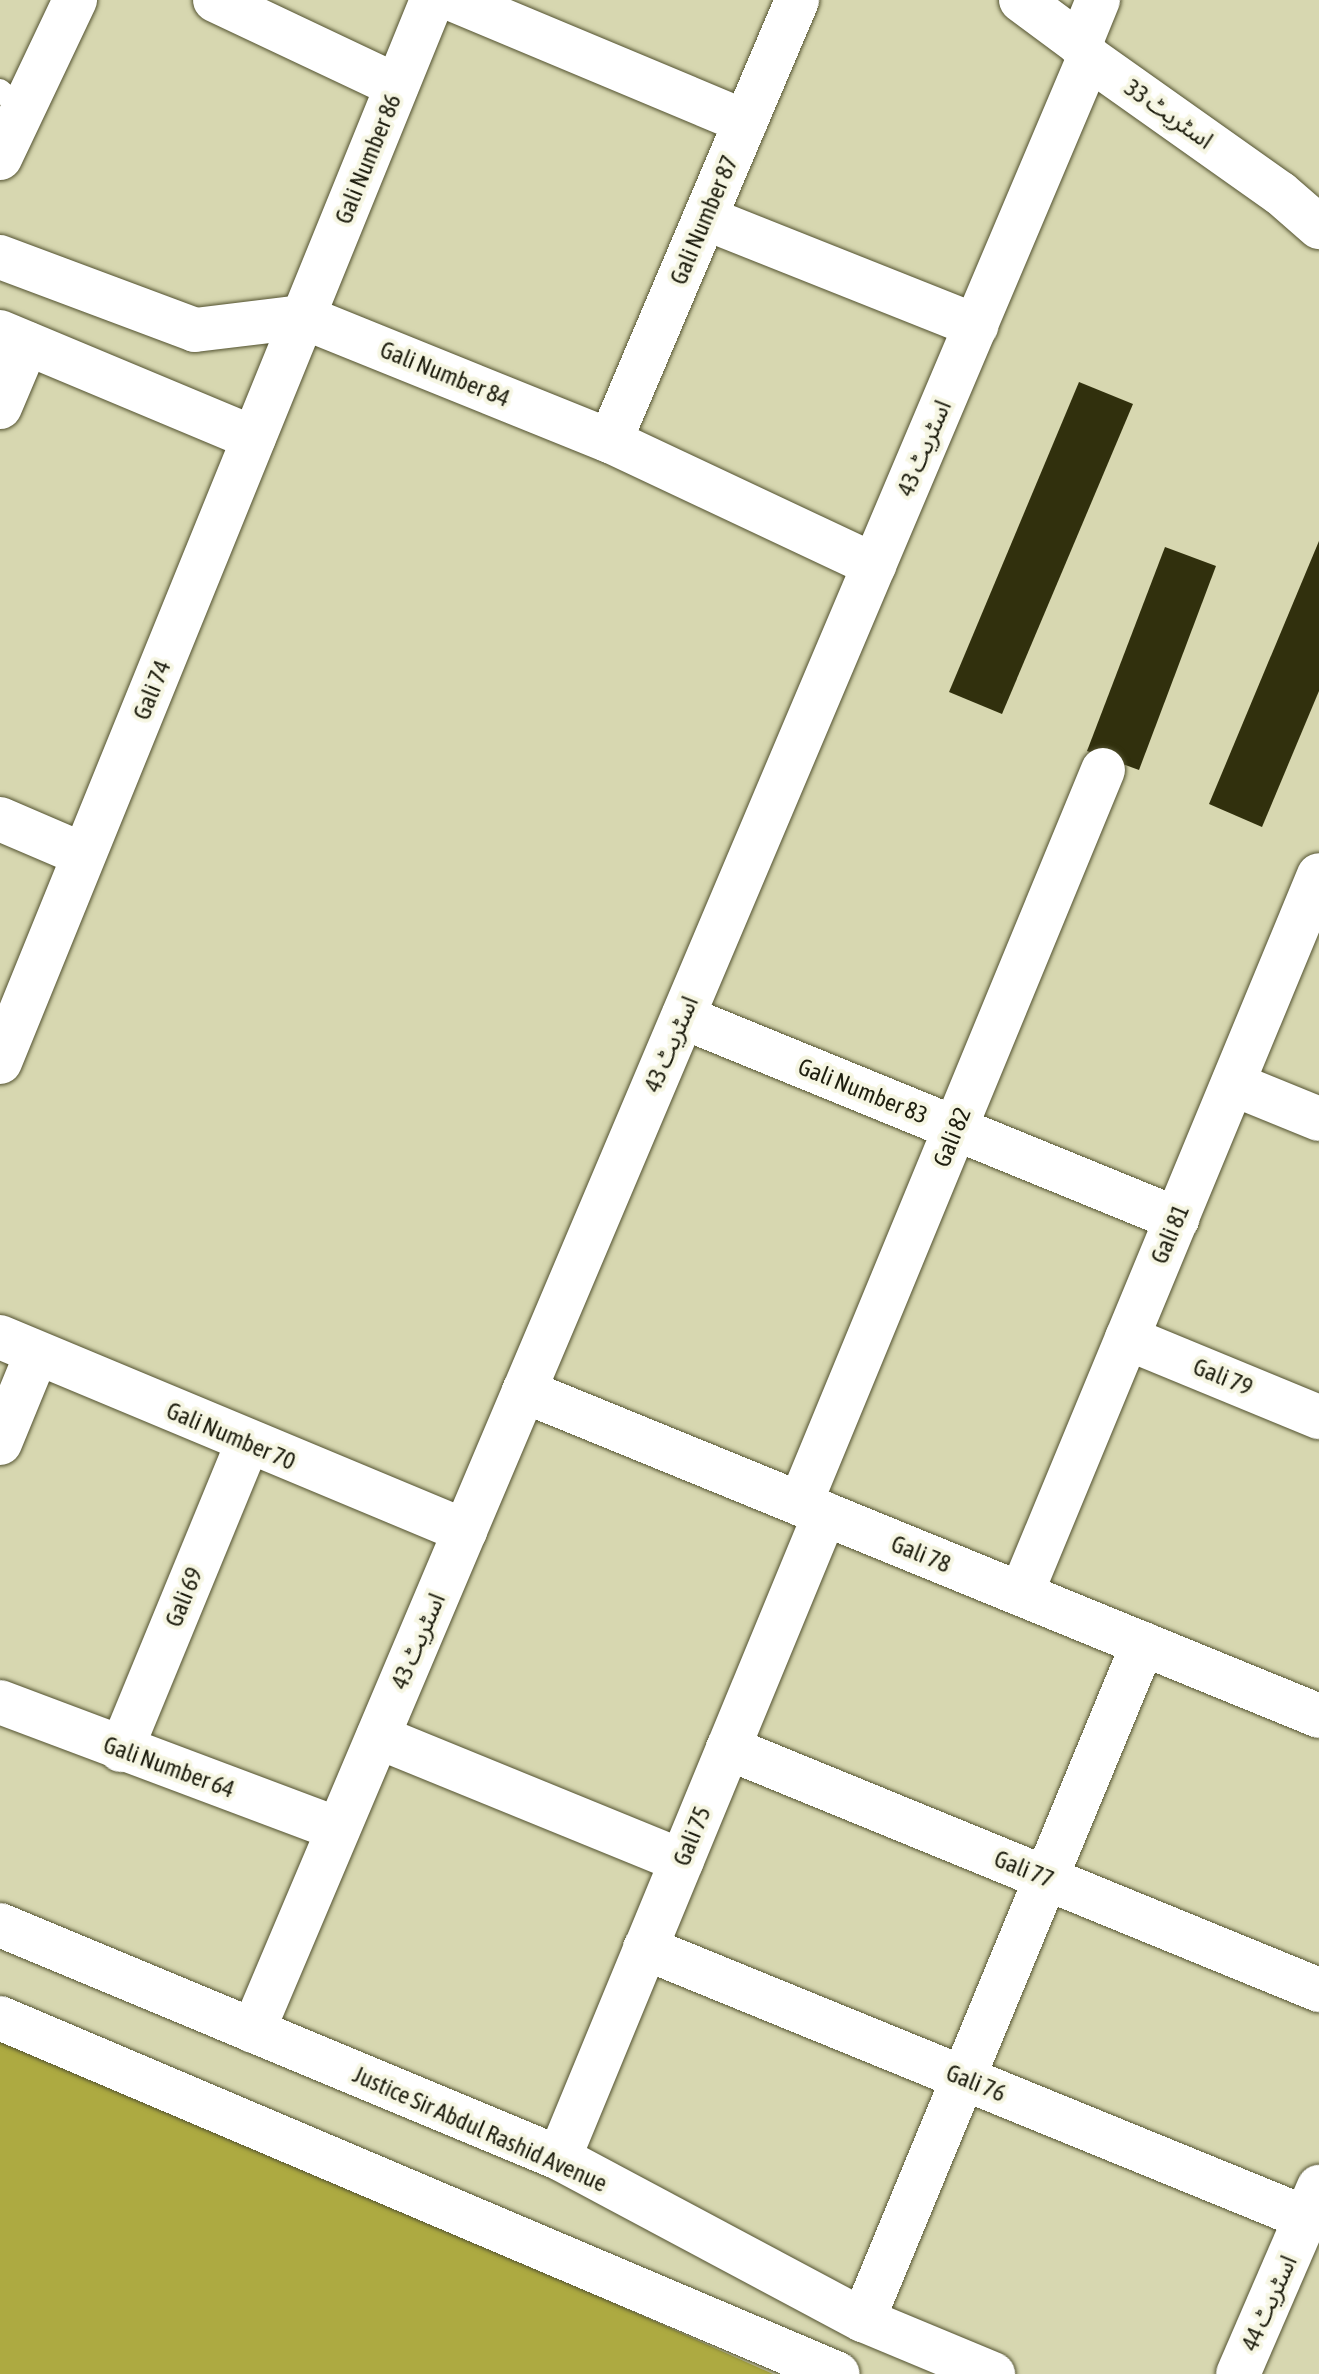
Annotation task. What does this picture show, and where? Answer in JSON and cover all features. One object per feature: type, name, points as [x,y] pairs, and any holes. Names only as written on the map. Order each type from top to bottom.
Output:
[{"type":"street","points":[[0,158],[12,100],[75,0]]},
{"type":"street","points":[[215,0],[397,86]]},
{"type":"street","name":"Gali Number 86","points":[[303,317],[432,0]]},
{"type":"street","points":[[454,0],[745,122]]},
{"type":"street","name":"Gali Number 87","points":[[610,441],[797,0]]},
{"type":"street","name":"اسٹریٹ 33","points":[[1021,0],[1084,51],[1316,216]]},
{"type":"street","name":"اسٹریٹ 43","points":[[253,2031],[976,326],[1084,51],[1098,0]]},
{"type":"street","points":[[705,218],[976,326]]},
{"type":"street","name":"Gali Number 84","points":[[0,257],[195,330],[303,317],[610,441],[874,565]]},
{"type":"street","name":"Gali 74","points":[[0,1062],[303,317]]},
{"type":"street","points":[[0,407],[14,338],[254,438]]},
{"type":"street","name":"Gali 82","points":[[813,1509],[955,1128],[1103,770]]},
{"type":"street","points":[[0,819],[84,855]]},
{"type":"street","name":"Gali 81","points":[[1021,1594],[1319,875]]},
{"type":"street","name":"Gali Number 83","points":[[683,1017],[1177,1219]]},
{"type":"street","points":[[1233,1084],[1319,1119]]},
{"type":"street","name":"Gali 79","points":[[1127,1338],[1319,1417]]},
{"type":"street","points":[[0,1443],[18,1345]]},
{"type":"street","name":"Gali Number 70","points":[[18,1345],[247,1444],[465,1531]]},
{"type":"street","name":"Gali 78","points":[[524,1391],[1319,1716]]},
{"type":"street","name":"Gali 69","points":[[121,1750],[247,1444]]},
{"type":"street","name":"Gali 75","points":[[559,2158],[728,1748],[813,1509]]},
{"type":"street","points":[[863,2320],[1143,1644]]},
{"type":"street","name":"Gali Number 64","points":[[0,1702],[338,1829]]},
{"type":"street","points":[[378,1737],[682,1861]]},
{"type":"street","name":"Gali 77","points":[[728,1748],[1319,1990]]},
{"type":"street","name":"Justice Sir Abdul Rashid Avenue","points":[[0,1925],[559,2158],[863,2320],[993,2374]]},
{"type":"street","name":"Gali 76","points":[[645,1948],[963,2078],[1312,2203]]},
{"type":"street","points":[[0,2018],[838,2374]]},
{"type":"street","name":"اسٹریٹ 44","points":[[1238,2374],[1312,2203]]},
{"type":"shaded area","points":[[0,2029],[773,2374],[0,2374]]},
{"type":"building","points":[[1079,382],[1133,404],[1002,714],[949,692]]},
{"type":"building","points":[[1319,541],[1319,691],[1262,827],[1209,804]]},
{"type":"building","points":[[1165,547],[1216,566],[1139,770],[1087,751]]}]
